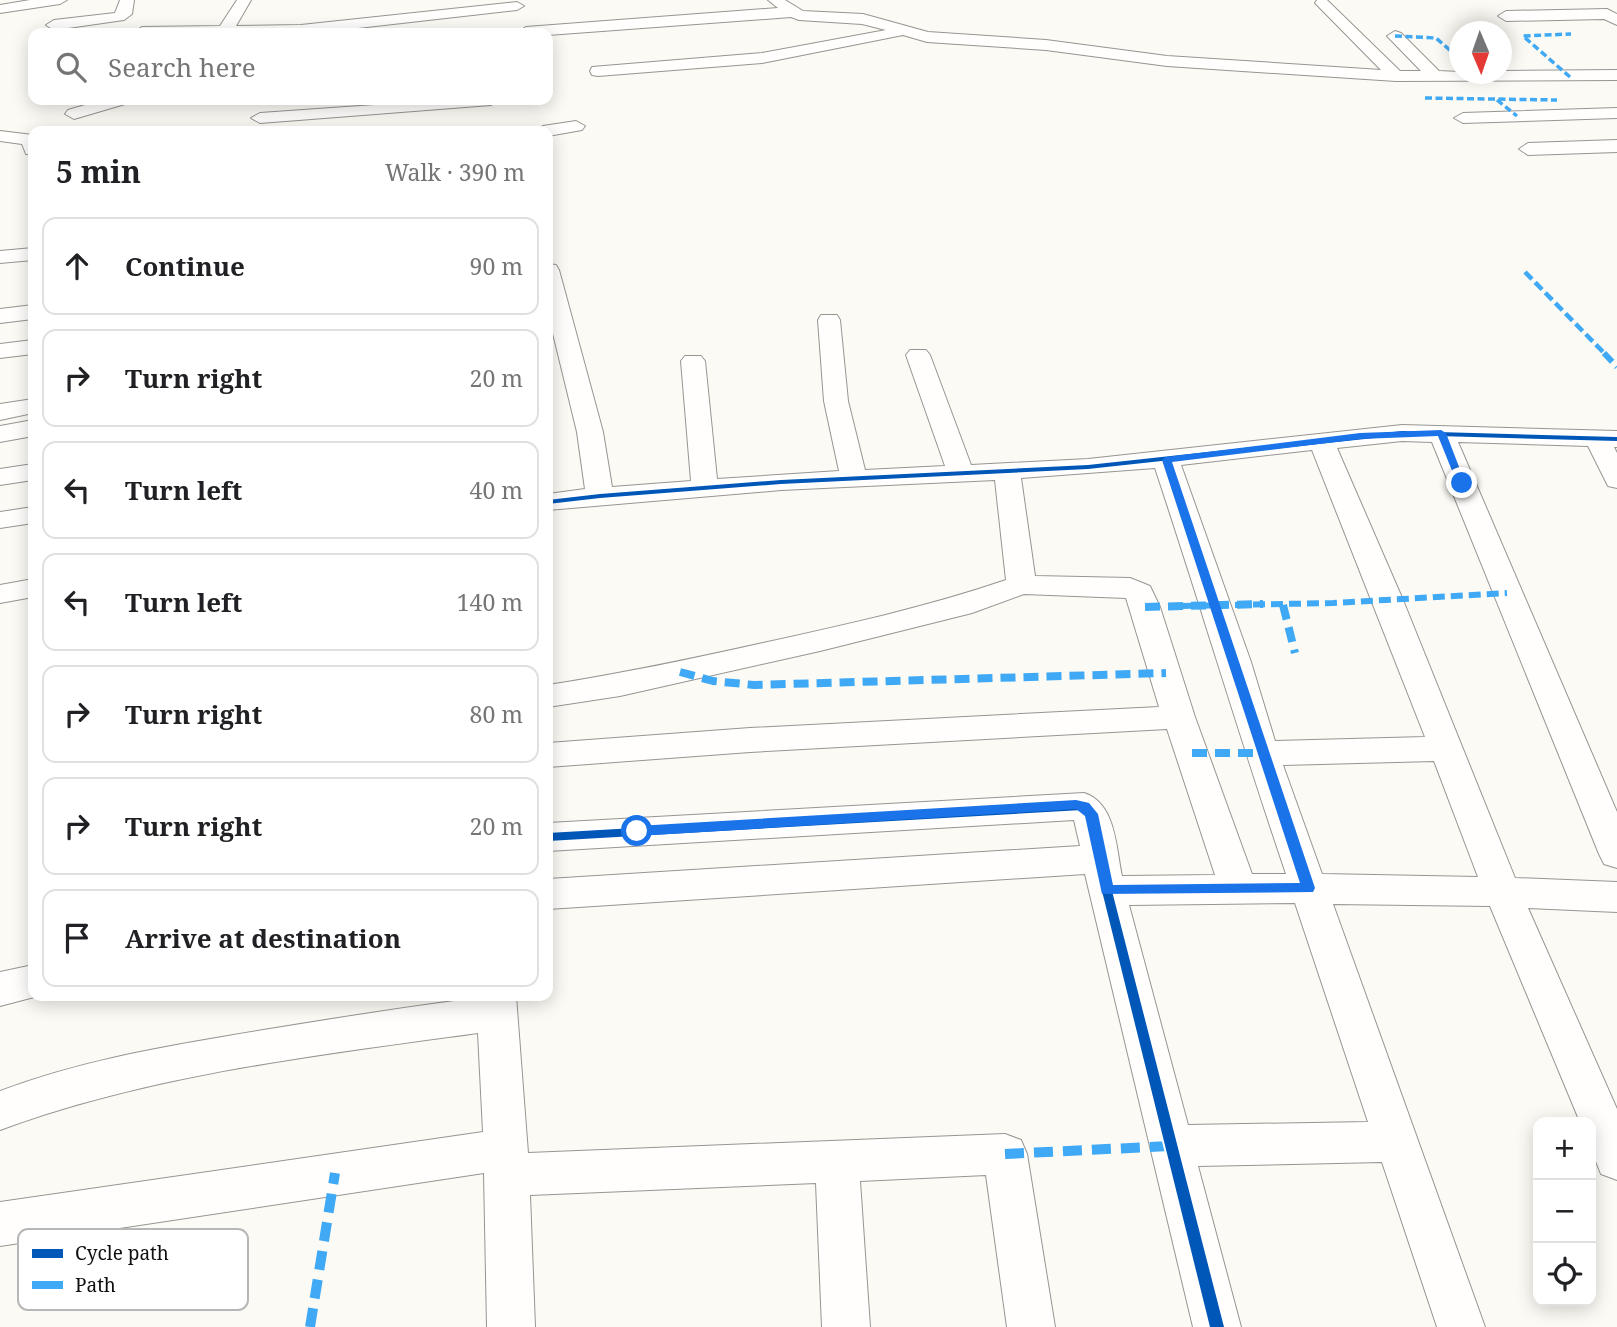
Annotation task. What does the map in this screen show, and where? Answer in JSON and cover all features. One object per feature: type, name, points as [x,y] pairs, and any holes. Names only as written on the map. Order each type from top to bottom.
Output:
[{"type":"street","points":[[0,9],[60,0]]},
{"type":"street","points":[[54,26],[119,17],[124,14],[127,0]]},
{"type":"street","points":[[227,28],[244,0]]},
{"type":"street","points":[[1321,3],[1396,76]]},
{"type":"street","points":[[349,28],[521,14],[782,5],[863,19],[939,39],[1046,45],[1167,61],[1396,76],[1617,75]]},
{"type":"street","points":[[233,16],[260,14]]},
{"type":"street","points":[[399,28],[521,14]]},
{"type":"street","points":[[1506,16],[1614,14]]},
{"type":"street","points":[[553,42],[701,30]]},
{"type":"street","points":[[598,71],[762,58],[905,32]]},
{"type":"street","points":[[1395,36],[1436,77]]},
{"type":"street","points":[[627,47],[636,68]]},
{"type":"street","points":[[1512,69],[1521,77]]},
{"type":"street","points":[[1557,100],[1617,99]]},
{"type":"street","points":[[74,114],[104,105]]},
{"type":"street","points":[[251,126],[260,118],[267,105]]},
{"type":"street","points":[[260,118],[442,105]]},
{"type":"street","points":[[413,123],[427,107]]},
{"type":"street","points":[[1463,118],[1617,113]]},
{"type":"street","points":[[317,126],[327,114]]},
{"type":"street","points":[[553,132],[574,135],[553,146]]},
{"type":"street","points":[[0,136],[28,139]]},
{"type":"street","points":[[1528,149],[1617,146]]},
{"type":"street","points":[[0,240],[28,238]]},
{"type":"street","points":[[0,257],[28,254]]},
{"type":"street","points":[[553,289],[590,432],[600,496]]},
{"type":"street","points":[[0,316],[28,313]]},
{"type":"street","points":[[829,320],[836,401],[854,479]]},
{"type":"street","points":[[0,351],[28,348]]},
{"type":"street","points":[[918,355],[961,474]]},
{"type":"street","points":[[693,361],[705,488]]},
{"type":"street","points":[[0,370],[28,367]]},
{"type":"street","points":[[0,411],[28,407]]},
{"type":"street","points":[[0,434],[28,429]]},
{"type":"street","points":[[553,501],[705,488],[1006,472],[1166,460],[1321,440],[1402,433],[1607,439],[1617,480]]},
{"type":"street","points":[[1441,433],[1617,854]]},
{"type":"street","points":[[1321,440],[1393,612],[1502,891],[1617,1159]]},
{"type":"street","points":[[1166,460],[1236,662],[1262,753],[1461,1327]]},
{"type":"street","points":[[1006,472],[1021,585]]},
{"type":"street","points":[[0,477],[28,473]]},
{"type":"street","points":[[0,520],[28,516]]},
{"type":"street","points":[[553,695],[620,685],[808,644],[961,606],[1021,585],[1116,586],[1136,589],[1145,607],[1179,717],[1238,887]]},
{"type":"street","points":[[0,594],[28,589]]},
{"type":"street","points":[[553,755],[750,740],[1179,717]]},
{"type":"street","points":[[1262,753],[1445,749]]},
{"type":"street","points":[[553,836],[1084,806],[1091,814],[1170,1146],[1217,1327]]},
{"type":"street","points":[[553,894],[1104,875],[1238,887],[1502,891],[1617,897]]},
{"type":"street","points":[[0,989],[28,982]]},
{"type":"street","points":[[0,1111],[34,1096],[95,1079],[496,1004],[506,1162],[511,1327]]},
{"type":"street","points":[[1170,1146],[1397,1142]]},
{"type":"street","points":[[0,1224],[506,1162],[837,1161],[1005,1154],[1031,1327]]},
{"type":"street","points":[[837,1161],[846,1327]]},
{"type":"marked path","points":[[1570,77],[1523,36],[1571,34]]},
{"type":"marked path","points":[[1395,36],[1436,38],[1449,49]]},
{"type":"marked path","points":[[1425,98],[1557,100]]},
{"type":"marked path","points":[[1497,100],[1517,116]]},
{"type":"marked path","points":[[1525,272],[1617,367]]},
{"type":"marked path","points":[[1145,607],[1333,603],[1507,593]]},
{"type":"marked path","points":[[1283,605],[1295,653]]},
{"type":"marked path","points":[[680,672],[713,681],[754,685],[1166,673]]},
{"type":"marked path","points":[[1192,753],[1262,753]]},
{"type":"marked path","points":[[1005,1154],[1170,1146]]},
{"type":"marked path","points":[[310,1327],[335,1173]]},
{"type":"cycle path","points":[[553,501],[781,482],[1088,467],[1402,433],[1617,439]]},
{"type":"cycle path","points":[[553,837],[1084,806],[1091,814],[1107,891],[1217,1327]]},
{"type":"route","points":[[637,831],[1076,805],[1084,806],[1091,814],[1107,891],[1309,888],[1262,753],[1236,662],[1166,460],[1360,436],[1441,433],[1462,483]]}]
